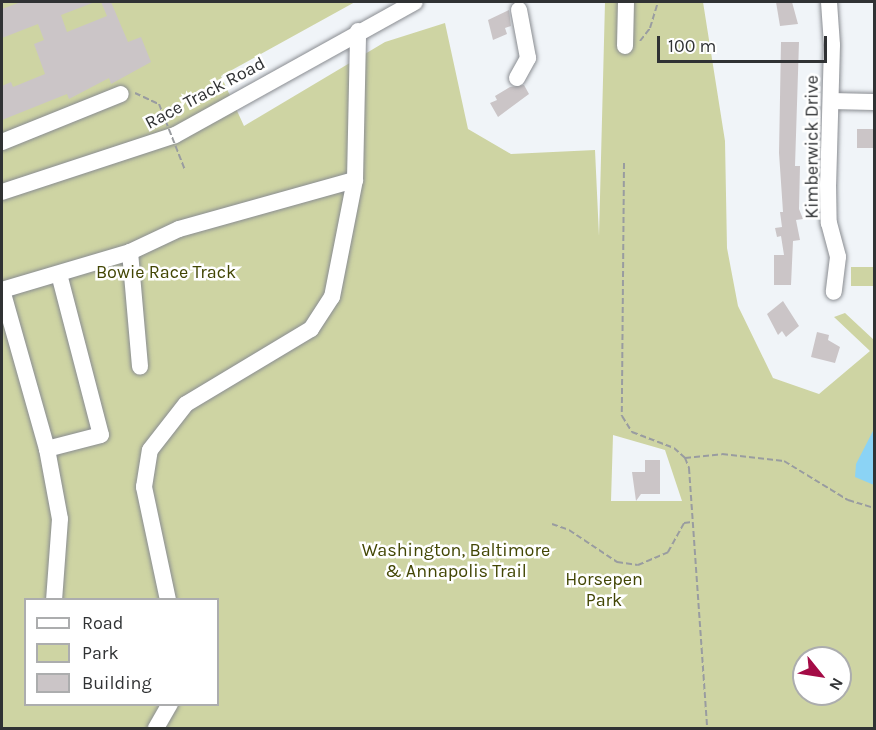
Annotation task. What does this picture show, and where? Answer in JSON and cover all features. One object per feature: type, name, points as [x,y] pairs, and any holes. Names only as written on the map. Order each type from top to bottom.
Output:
[{"type":"street","name":"Race Track Road","points":[[2,192],[175,135],[358,31],[415,2]]},
{"type":"street","points":[[625,46],[626,2]]},
{"type":"street","name":"Kimberwick Drive","points":[[829,2],[830,223],[838,256],[834,292]]},
{"type":"street","points":[[517,78],[528,58],[518,4]]},
{"type":"street","points":[[168,598],[145,496],[150,450],[186,404],[287,347],[321,317],[336,284],[355,180],[358,31]]},
{"type":"street","points":[[2,142],[121,94]]},
{"type":"street","points":[[831,101],[874,102]]},
{"type":"street","points":[[54,598],[60,519],[47,449],[2,290],[130,252],[179,229],[355,180]]},
{"type":"street","points":[[130,252],[140,367]]},
{"type":"street","points":[[47,449],[101,435],[59,274]]},
{"type":"street","points":[[156,729],[169,706]]},
{"type":"path","points":[[625,46],[645,38],[658,2]]},
{"type":"path","points":[[121,94],[135,93],[159,104],[185,170]]},
{"type":"path","points":[[624,163],[622,417],[632,432],[674,448],[685,458],[707,729]]},
{"type":"path","points":[[685,458],[763,456],[784,460],[848,500],[874,508]]},
{"type":"path","points":[[552,524],[568,530],[616,562],[638,565],[668,552],[684,523],[692,522]]},
{"type":"green space","points":[[2,2],[355,2],[221,76],[244,126],[385,42],[445,23],[468,129],[511,154],[595,150],[599,236],[605,2],[703,2],[725,141],[727,248],[738,306],[773,378],[819,394],[870,351],[834,317],[845,313],[874,340],[874,728],[2,728]],"holes":[[[613,435],[665,450],[682,501],[611,501]]]},
{"type":"green space","points":[[851,267],[874,267],[874,286],[851,286]]},
{"type":"water","points":[[874,429],[874,485],[855,477],[856,464]]},
{"type":"building","points":[[21,2],[95,2],[61,15],[67,32],[107,16],[101,2],[111,2],[128,42],[141,37],[151,62],[111,84],[109,78],[69,99],[67,94],[2,120],[2,86],[11,82],[13,87],[45,74],[34,44],[44,40],[38,24],[2,38],[2,9]]},
{"type":"building","points":[[776,2],[792,2],[798,24],[780,26]]},
{"type":"building","points":[[509,10],[511,26],[505,28],[507,34],[493,40],[488,20]]},
{"type":"building","points":[[781,42],[799,42],[795,166],[800,166],[799,209],[803,219],[796,220],[800,240],[793,241],[791,285],[774,285],[774,255],[784,255],[781,236],[777,237],[775,228],[782,227],[780,212],[783,212],[779,153]]},
{"type":"building","points":[[524,85],[529,94],[498,117],[490,103],[497,100],[495,96],[510,87]]},
{"type":"building","points":[[857,129],[874,129],[874,148],[857,148]]},
{"type":"building","points":[[783,301],[799,326],[786,337],[782,331],[778,335],[767,314]]},
{"type":"building","points":[[817,332],[829,335],[828,340],[840,347],[835,363],[811,357]]},
{"type":"building","points":[[645,460],[660,460],[660,494],[641,494],[636,501],[632,472],[645,472]]},
{"type":"park label","name":"Bowie Race Track","points":[[166,272]]},
{"type":"park label","name":"Washington, Baltimore & Annapolis Trail","points":[[456,561]]},
{"type":"park label","name":"Horsepen Park","points":[[604,590]]}]
